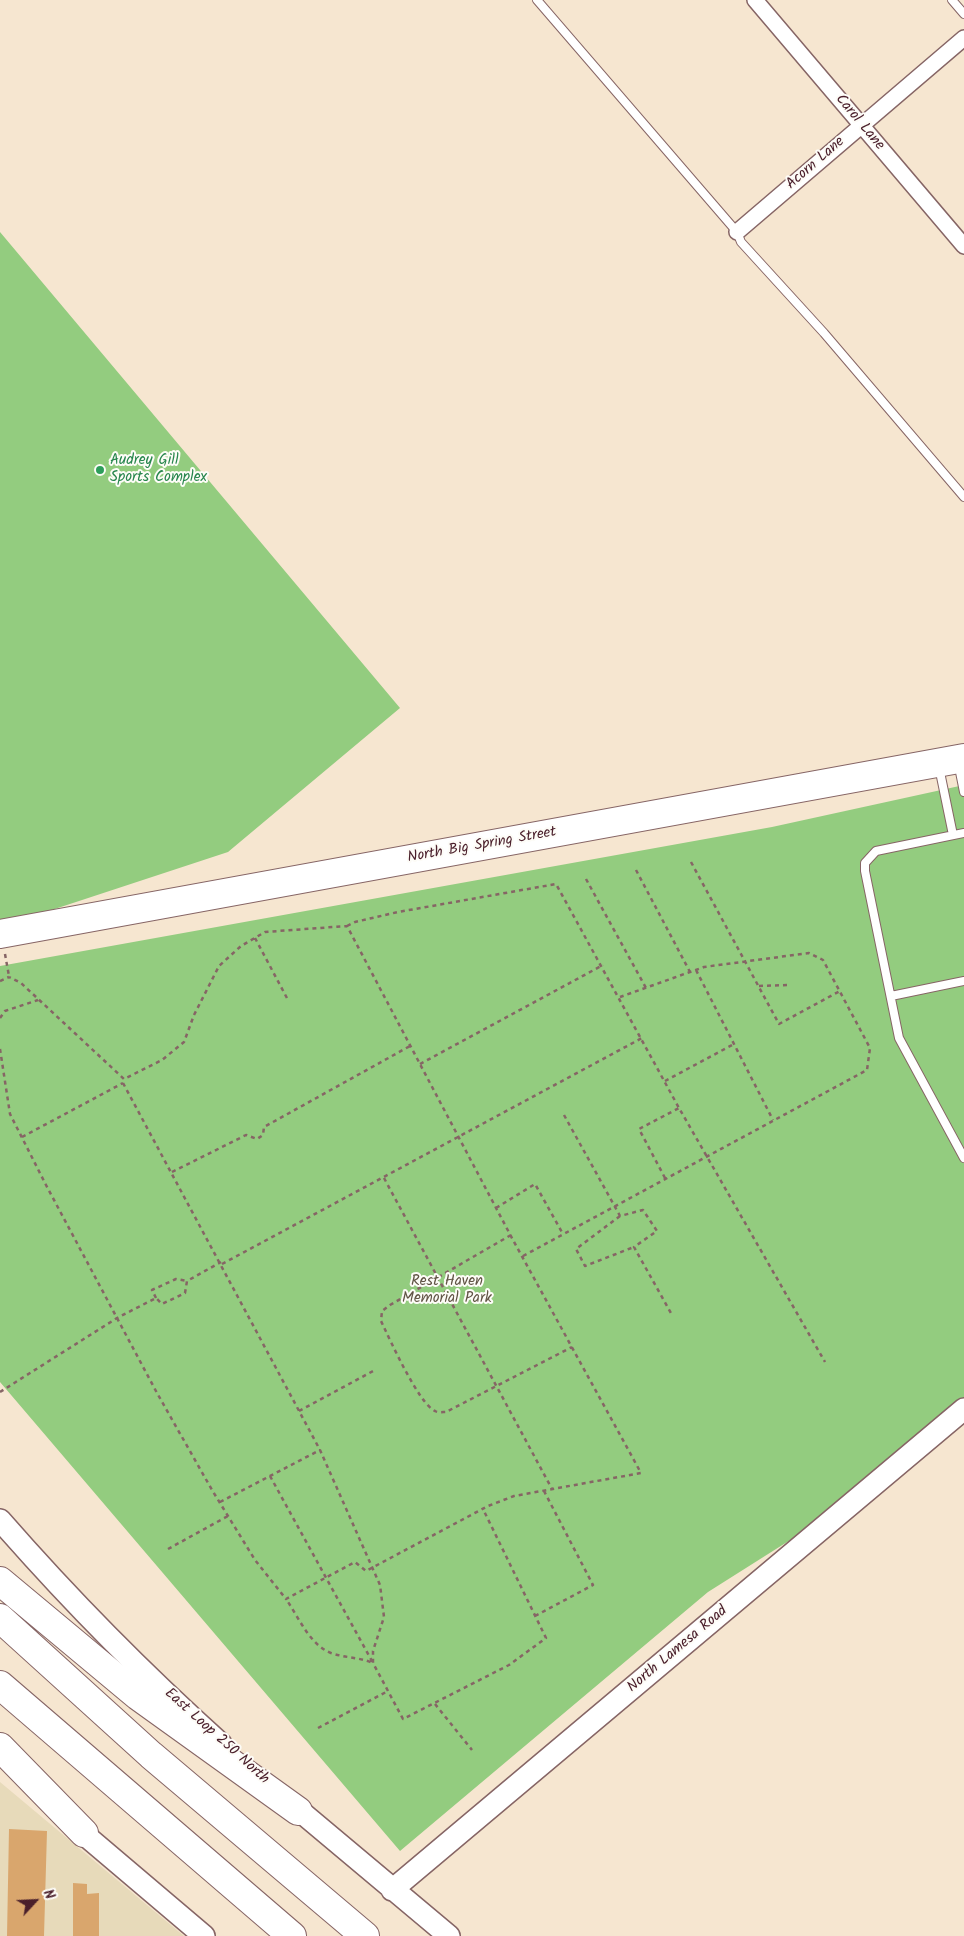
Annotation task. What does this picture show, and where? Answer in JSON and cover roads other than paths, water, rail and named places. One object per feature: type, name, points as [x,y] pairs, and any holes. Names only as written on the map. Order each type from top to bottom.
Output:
[{"type":"highway","name":"North Big Spring Street","points":[[0,934],[953,760]]},
{"type":"highway","points":[[0,1581],[138,1696],[298,1811]]},
{"type":"highway","points":[[0,1618],[151,1755],[365,1936]]},
{"type":"highway","points":[[0,1685],[292,1936]]},
{"type":"highway","points":[[0,1747],[84,1834]]},
{"type":"main road","name":"North Lamesa Road","points":[[392,1890],[962,1414]]},
{"type":"main road","name":"East Loop 250 North","points":[[0,1520],[76,1604],[135,1664],[298,1811],[449,1936]]},
{"type":"main road","points":[[0,1766],[84,1834],[204,1936]]},
{"type":"street","name":"Carol Lane","points":[[755,0],[964,246]]},
{"type":"street","name":"Acorn Lane","points":[[737,232],[964,38]]},
{"type":"lane","points":[[538,0],[737,232],[741,242],[824,333],[930,460],[964,497]]},
{"type":"lane","points":[[952,0],[964,14]]},
{"type":"lane","points":[[953,760],[964,792]]},
{"type":"lane","points":[[953,760],[954,835]]},
{"type":"lane","points":[[964,833],[876,851],[865,863],[865,871],[899,1038],[964,1158]]},
{"type":"lane","points":[[891,996],[964,981]]},
{"type":"place","name":"Audrey Gill Sports Complex","points":[[100,470]]},
{"type":"park label","name":"Rest Haven Memorial Park","points":[[447,1290]]}]
